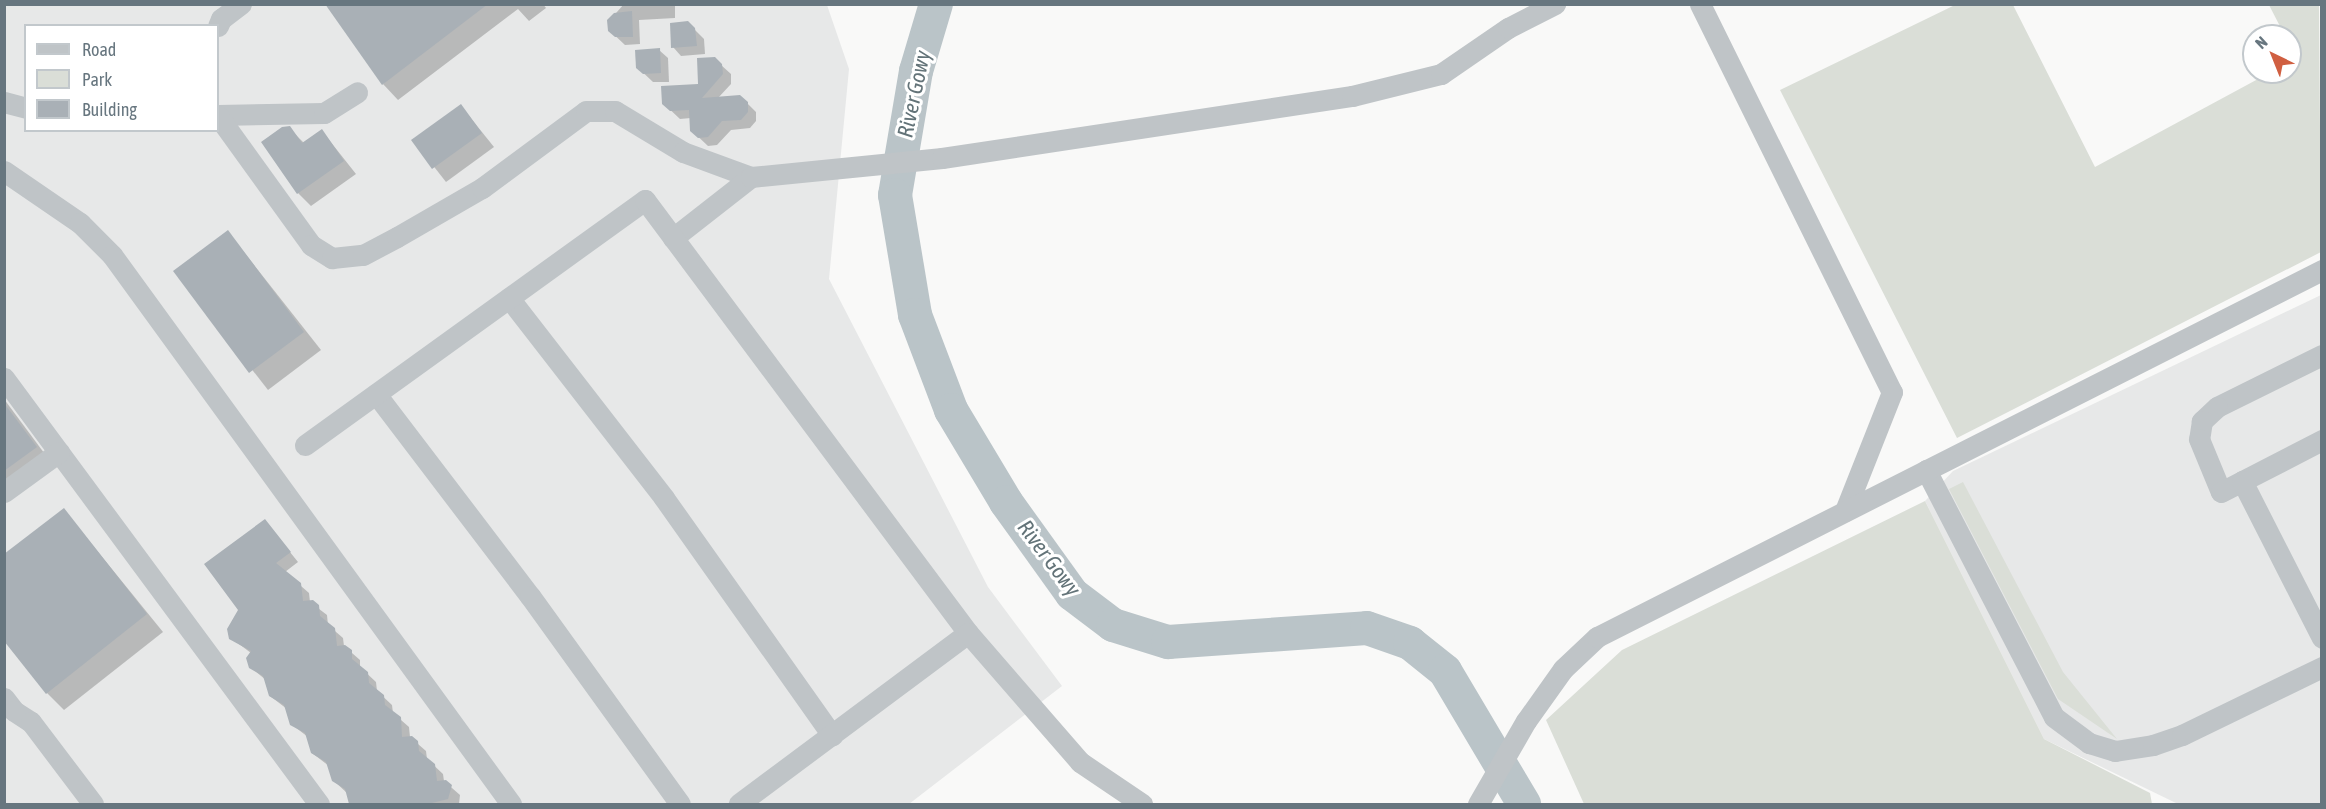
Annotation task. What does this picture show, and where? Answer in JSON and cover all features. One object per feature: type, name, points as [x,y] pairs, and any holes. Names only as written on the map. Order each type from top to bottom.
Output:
[{"type":"lane","points":[[219,24],[221,19],[241,4]]},
{"type":"lane","points":[[219,117],[311,245],[332,258],[363,255],[454,204],[586,111],[615,111],[683,152],[751,177],[942,158],[1352,96],[1441,74],[1508,28],[1555,4]]},
{"type":"lane","points":[[1700,4],[1892,392],[1845,512]]},
{"type":"lane","points":[[219,116],[324,113],[357,92]]},
{"type":"lane","points":[[4,102],[24,107]]},
{"type":"lane","points":[[4,171],[80,223],[112,255],[511,804]]},
{"type":"lane","points":[[673,238],[751,177]]},
{"type":"lane","points":[[305,445],[645,200],[968,633],[1080,762],[1142,804]]},
{"type":"lane","points":[[1478,804],[1526,721],[1563,669],[1597,637],[2322,270]]},
{"type":"lane","points":[[509,298],[664,498],[832,735]]},
{"type":"lane","points":[[2322,355],[2217,407],[2202,421],[2202,453],[2221,492],[2322,440]]},
{"type":"lane","points":[[4,378],[319,804]]},
{"type":"lane","points":[[376,394],[531,596],[680,804]]},
{"type":"lane","points":[[4,492],[59,452]]},
{"type":"lane","points":[[1926,470],[2054,717],[2089,743],[2115,751],[2153,745],[2182,735],[2322,667]]},
{"type":"lane","points":[[2242,481],[2322,638]]},
{"type":"lane","points":[[739,804],[968,633]]},
{"type":"lane","points":[[4,698],[14,711],[31,722],[93,804]]},
{"type":"shaded area","points":[[5,5],[827,5],[849,69],[829,279],[988,587],[1062,686],[909,804],[5,804]]},
{"type":"shaded area","points":[[2321,295],[2321,804],[2178,804],[2044,739],[1925,501],[1953,471]]},
{"type":"green space","points":[[1957,4],[2013,5],[2095,167],[2249,84],[2302,84],[2302,24],[2279,24],[2269,5],[2319,5],[2321,252],[1957,438],[1780,90]]},
{"type":"green space","points":[[1963,482],[2063,672],[2117,739],[2058,699],[1949,489]]},
{"type":"green space","points":[[1925,501],[2044,739],[2150,793],[2152,804],[1584,804],[1546,720],[1622,650]]},
{"type":"building","points":[[325,4],[488,4],[382,85]]},
{"type":"building","points":[[632,11],[633,37],[615,37],[608,31],[607,20],[614,13]]},
{"type":"building","points":[[688,21],[695,28],[697,46],[671,48],[670,23]]},
{"type":"building","points":[[660,48],[661,73],[643,74],[636,68],[635,50]]},
{"type":"building","points":[[715,57],[722,64],[723,74],[702,98],[740,95],[748,102],[748,112],[741,120],[722,121],[708,137],[698,138],[690,131],[689,110],[670,111],[662,104],[661,86],[698,84],[697,58]]},
{"type":"building","points":[[461,104],[482,133],[432,169],[411,140]]},
{"type":"building","points":[[290,126],[302,143],[322,129],[344,161],[297,194],[261,142],[282,127]]},
{"type":"building","points":[[228,230],[304,332],[249,373],[173,271]]},
{"type":"building","points":[[4,403],[37,447],[4,471]]},
{"type":"building","points":[[64,508],[147,614],[46,694],[4,641],[4,554]]},
{"type":"building","points":[[265,519],[291,552],[276,563],[301,583],[303,601],[313,600],[319,605],[320,616],[335,628],[337,646],[345,645],[352,650],[352,659],[368,672],[369,683],[384,695],[385,705],[401,717],[402,737],[412,736],[418,741],[419,751],[435,764],[437,781],[446,780],[452,785],[448,799],[428,804],[349,804],[345,789],[332,781],[326,762],[311,753],[305,733],[290,725],[284,705],[269,696],[263,676],[249,668],[246,658],[251,651],[229,639],[227,629],[238,610],[204,564]]},
{"type":"waterway","name":"River Gowy","points":[[936,4],[916,71],[895,195],[915,315],[951,410],[1006,502],[1072,594],[1113,625],[1168,642],[1367,628],[1410,643],[1445,671],[1524,804]]}]
